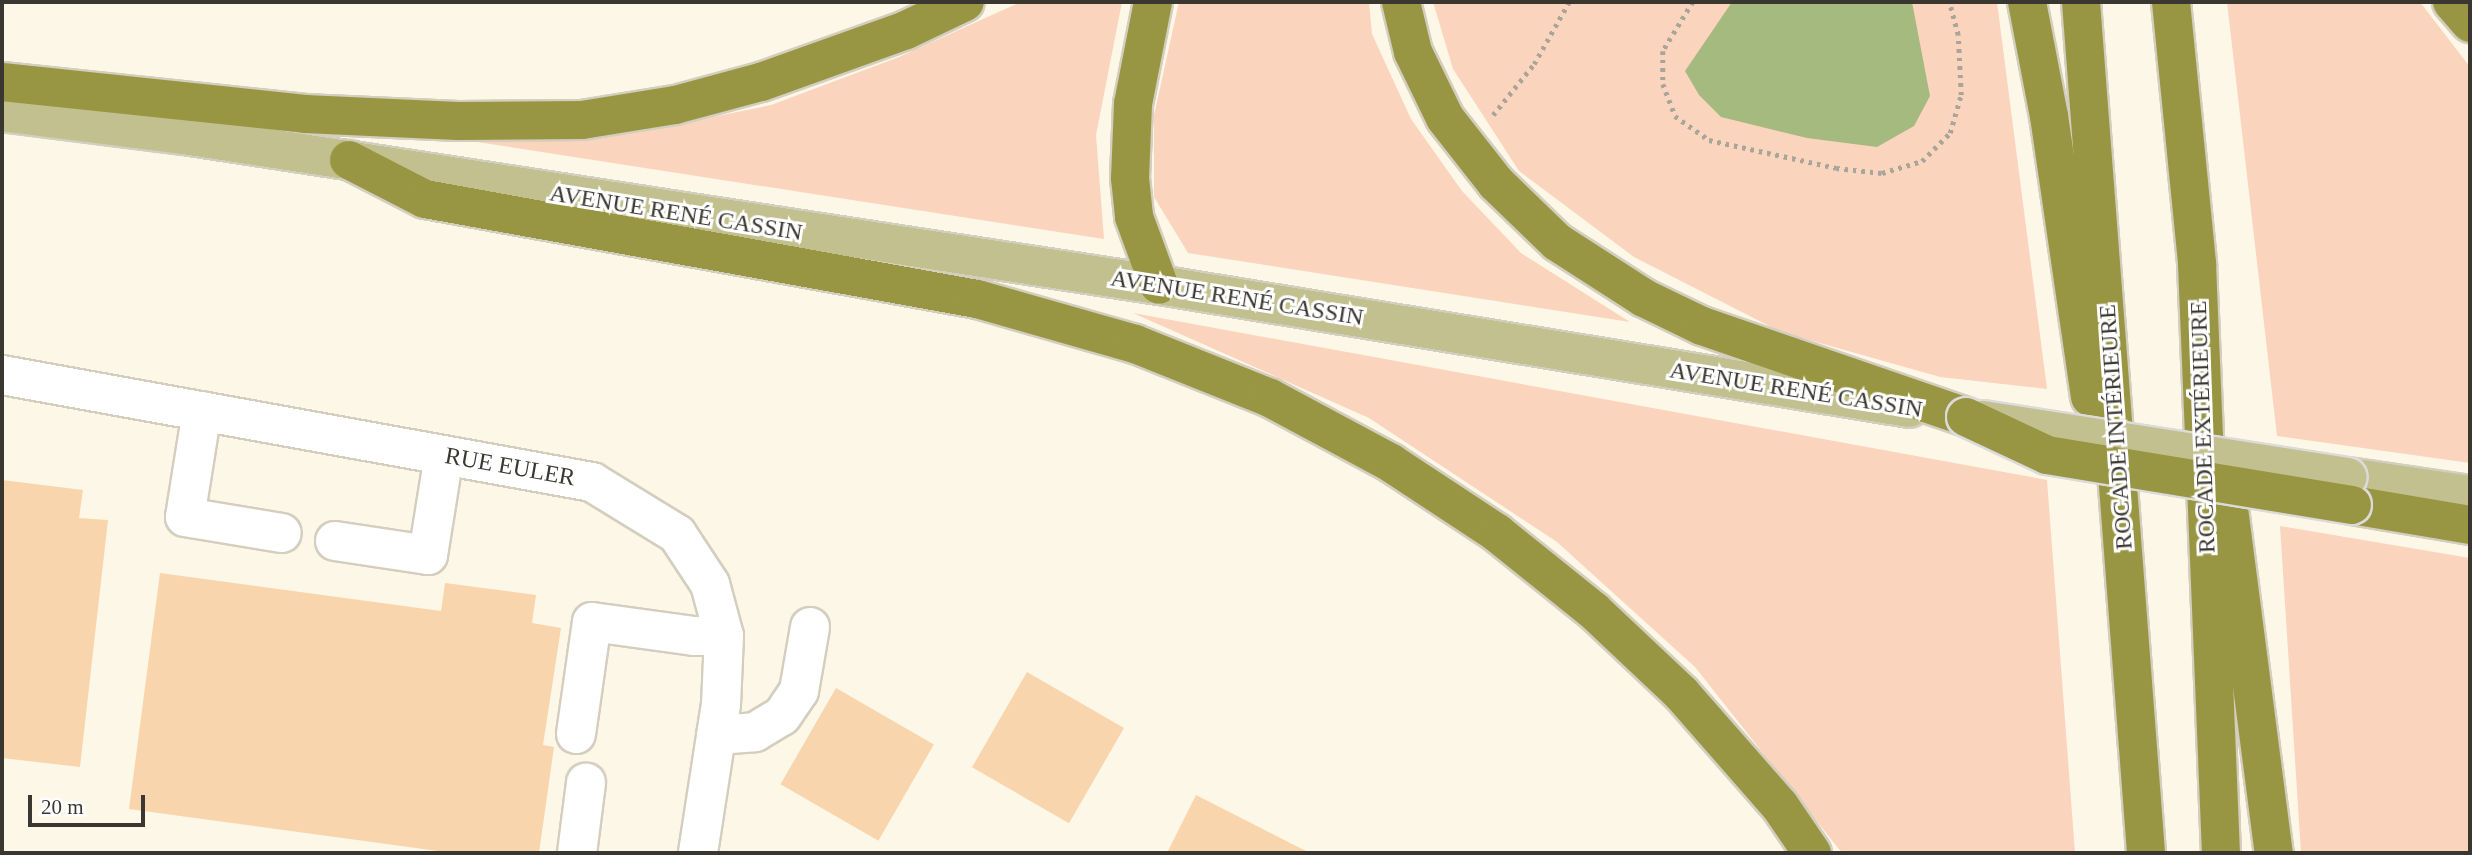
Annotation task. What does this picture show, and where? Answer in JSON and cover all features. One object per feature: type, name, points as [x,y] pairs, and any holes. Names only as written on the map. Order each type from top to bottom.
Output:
[{"type":"highway","points":[[2,82],[305,114],[458,121],[582,120],[675,105],[772,79],[893,35],[965,2]]},
{"type":"highway","points":[[1153,2],[1133,104],[1130,178],[1134,218],[1159,285]]},
{"type":"highway","points":[[1401,2],[1413,52],[1445,118],[1496,183],[1557,242],[1644,298],[1702,326],[1966,417],[2047,455],[2350,491],[2470,525]]},
{"type":"highway","points":[[2027,2],[2049,116],[2141,746]]},
{"type":"highway","name":"ROCADE INTÉRIEURE","points":[[2081,2],[2141,746],[2146,853]]},
{"type":"highway","name":"ROCADE EXTÉRIEURE","points":[[2171,2],[2197,264],[2221,853]]},
{"type":"highway","points":[[2452,2],[2470,23]]},
{"type":"highway","points":[[348,160],[425,199],[977,299],[1135,344],[1270,398],[1391,463],[1497,533],[1594,611],[1681,693],[1780,806],[1812,853]]},
{"type":"highway","points":[[2197,264],[2274,853]]},
{"type":"main road","name":"AVENUE RENÉ CASSIN","points":[[2,112],[348,160],[1159,285],[1966,417]]},
{"type":"main road","points":[[2350,491],[2470,495]]},
{"type":"street","name":"RUE EULER","points":[[2,375],[592,482],[626,500],[677,534],[710,584],[724,636],[716,736],[698,853]]},
{"type":"street","points":[[202,411],[185,517],[282,533]]},
{"type":"street","points":[[335,541],[428,555],[444,455]]},
{"type":"street","points":[[576,734],[592,622],[694,636],[724,636]]},
{"type":"street","points":[[716,736],[755,732],[782,716],[799,691],[810,627]]},
{"type":"street","points":[[577,853],[586,783]]},
{"type":"path","points":[[1468,146],[1534,64],[1569,2]]},
{"type":"path","points":[[1693,2],[1663,51],[1662,84],[1675,116],[1709,140],[1836,168],[1882,173],[1922,161],[1950,134],[1961,95],[1958,35],[1949,2]]},
{"type":"shaded area","points":[[1021,2],[1122,2],[1096,135],[1104,239],[477,142],[629,134],[771,105],[899,57]]},
{"type":"shaded area","points":[[1179,2],[1369,2],[1372,34],[1411,119],[1462,191],[1521,253],[1630,322],[1188,253],[1154,197],[1154,115]]},
{"type":"shaded area","points":[[1433,2],[1997,2],[2047,389],[1940,377],[1781,332],[1634,257],[1519,171],[1453,69]]},
{"type":"shaded area","points":[[1732,2],[1912,2],[1930,96],[1914,126],[1877,147],[1807,138],[1721,117],[1699,95],[1685,71]]},
{"type":"shaded area","points":[[2227,2],[2420,2],[2470,67],[2470,463],[2277,436]]},
{"type":"shaded area","points":[[1133,313],[2047,480],[2075,853],[1842,853],[1695,667],[1557,542],[1369,418]]},
{"type":"shaded area","points":[[2280,526],[2470,558],[2470,853],[2301,853]]},
{"type":"building","points":[[2,480],[83,490],[79,518],[108,520],[80,767],[2,758]]},
{"type":"building","points":[[160,573],[441,611],[445,583],[536,595],[532,623],[561,628],[543,745],[554,747],[539,853],[453,853],[129,809]]},
{"type":"building","points":[[1027,672],[1124,728],[1069,823],[972,767]]},
{"type":"building","points":[[836,688],[934,744],[878,841],[780,784]]},
{"type":"building","points":[[1196,795],[1310,853],[1167,853]]}]
